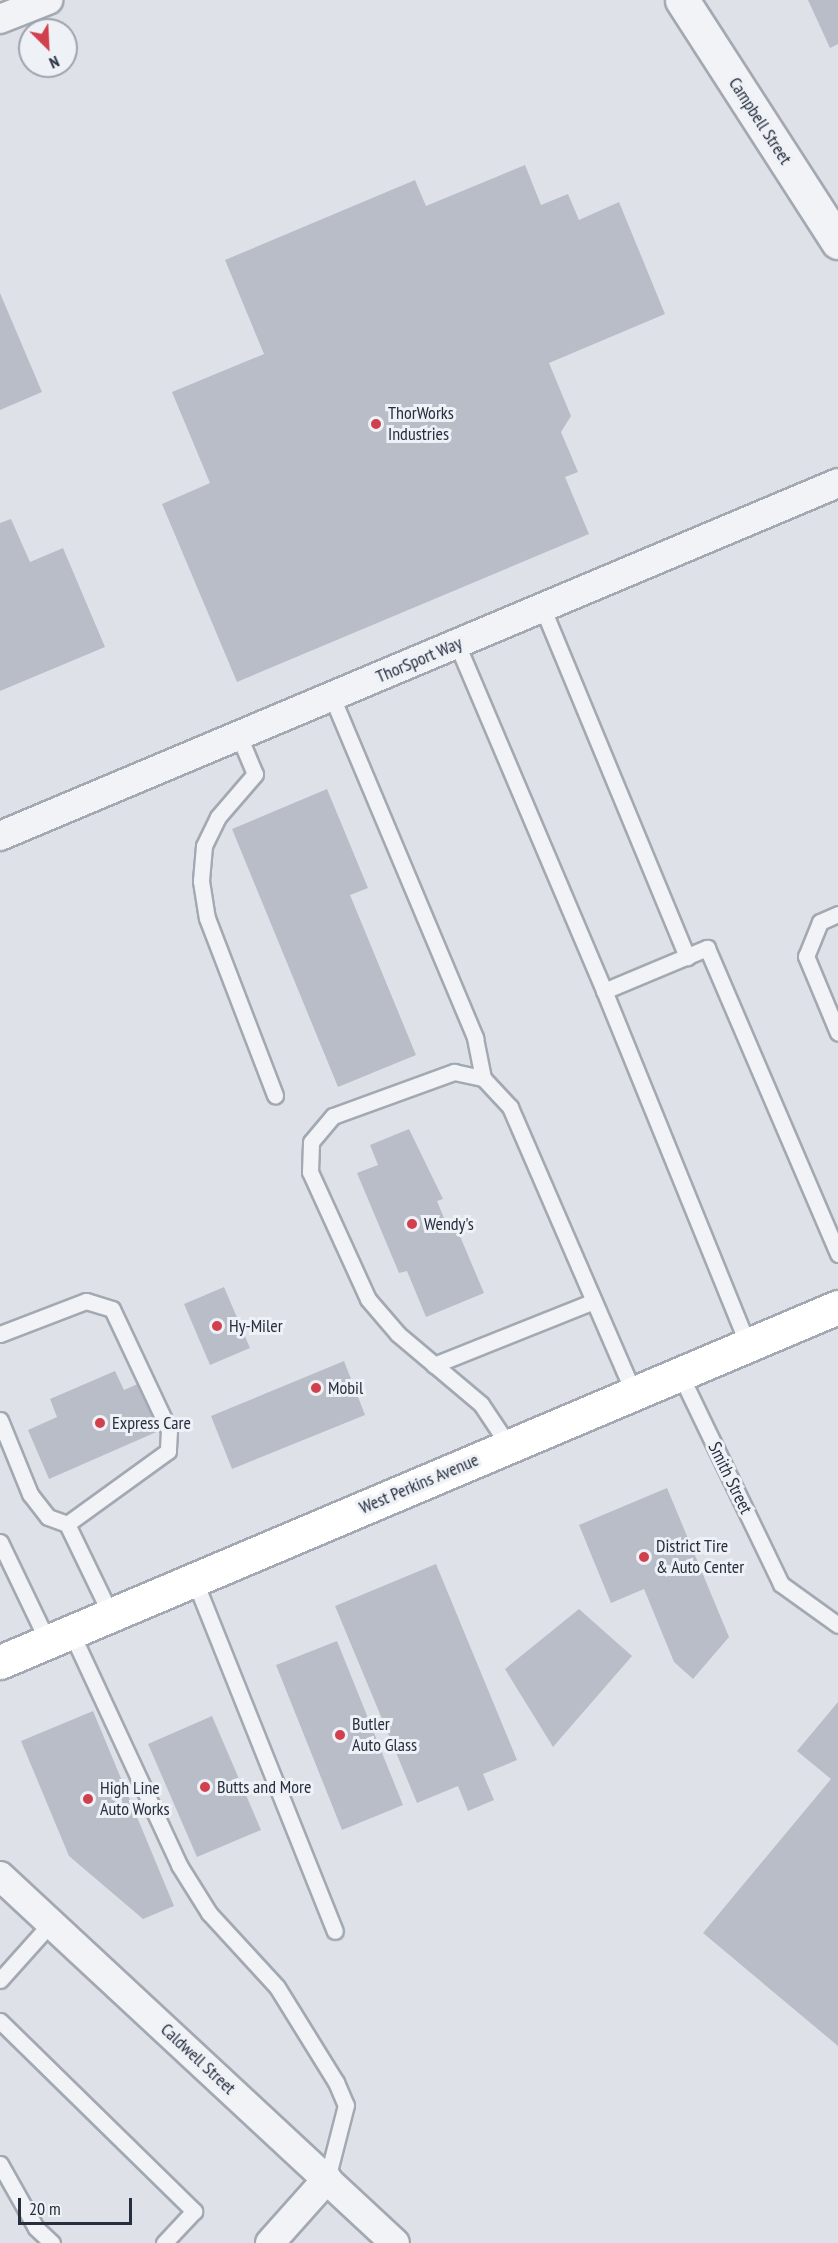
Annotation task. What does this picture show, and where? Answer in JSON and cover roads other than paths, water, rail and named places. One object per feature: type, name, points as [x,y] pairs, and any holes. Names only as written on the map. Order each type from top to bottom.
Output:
[{"type":"main road","name":"West Perkins Avenue","points":[[0,1662],[838,1308]]},
{"type":"street","points":[[0,19],[48,0]]},
{"type":"street","name":"Campbell Street","points":[[682,0],[838,242]]},
{"type":"street","name":"ThorSport Way","points":[[0,836],[838,483]]},
{"type":"street","name":"Caldwell Street","points":[[0,1876],[395,2243]]},
{"type":"street","points":[[270,2243],[327,2179]]},
{"type":"lane","points":[[543,609],[687,957]]},
{"type":"lane","points":[[457,644],[604,990],[748,1345]]},
{"type":"lane","points":[[332,697],[475,1038],[483,1078],[510,1107],[634,1393]]},
{"type":"lane","points":[[239,736],[255,774],[218,817],[204,846],[201,882],[207,918],[275,1095]]},
{"type":"lane","points":[[838,914],[820,922],[806,956],[838,1033]]},
{"type":"lane","points":[[604,990],[707,948],[838,1254]]},
{"type":"lane","points":[[483,1078],[454,1072],[333,1116],[311,1142],[310,1172],[368,1299],[434,1365],[481,1404],[509,1446]]},
{"type":"lane","points":[[0,1334],[87,1301],[112,1309],[169,1430],[168,1451],[68,1524]]},
{"type":"lane","points":[[434,1365],[594,1301]]},
{"type":"lane","name":"Smith Street","points":[[680,1374],[781,1584],[838,1625]]},
{"type":"lane","points":[[0,1420],[30,1494],[48,1517],[68,1524],[111,1615]]},
{"type":"lane","points":[[0,1542],[59,1637],[179,1865],[209,1913],[277,1987],[336,2082],[346,2105],[327,2179]]},
{"type":"lane","points":[[195,1580],[335,1931]]},
{"type":"lane","points":[[0,1980],[51,1923]]},
{"type":"lane","points":[[0,2021],[194,2211],[164,2243]]},
{"type":"lane","points":[[0,2164],[36,2228],[52,2243]]},
{"type":"place","name":"ThorWorks Industries","points":[[376,424]]},
{"type":"place","name":"Wendy's","points":[[412,1224]]},
{"type":"place","name":"Hy-Miler","points":[[217,1326]]},
{"type":"place","name":"Mobil","points":[[316,1388]]},
{"type":"place","name":"Express Care","points":[[100,1423]]},
{"type":"place","name":"District Tire & Auto Center","points":[[644,1557]]},
{"type":"place","name":"Butler Auto Glass","points":[[340,1735]]},
{"type":"place","name":"Butts and More","points":[[205,1787]]},
{"type":"place","name":"High Line Auto Works","points":[[88,1799]]}]
